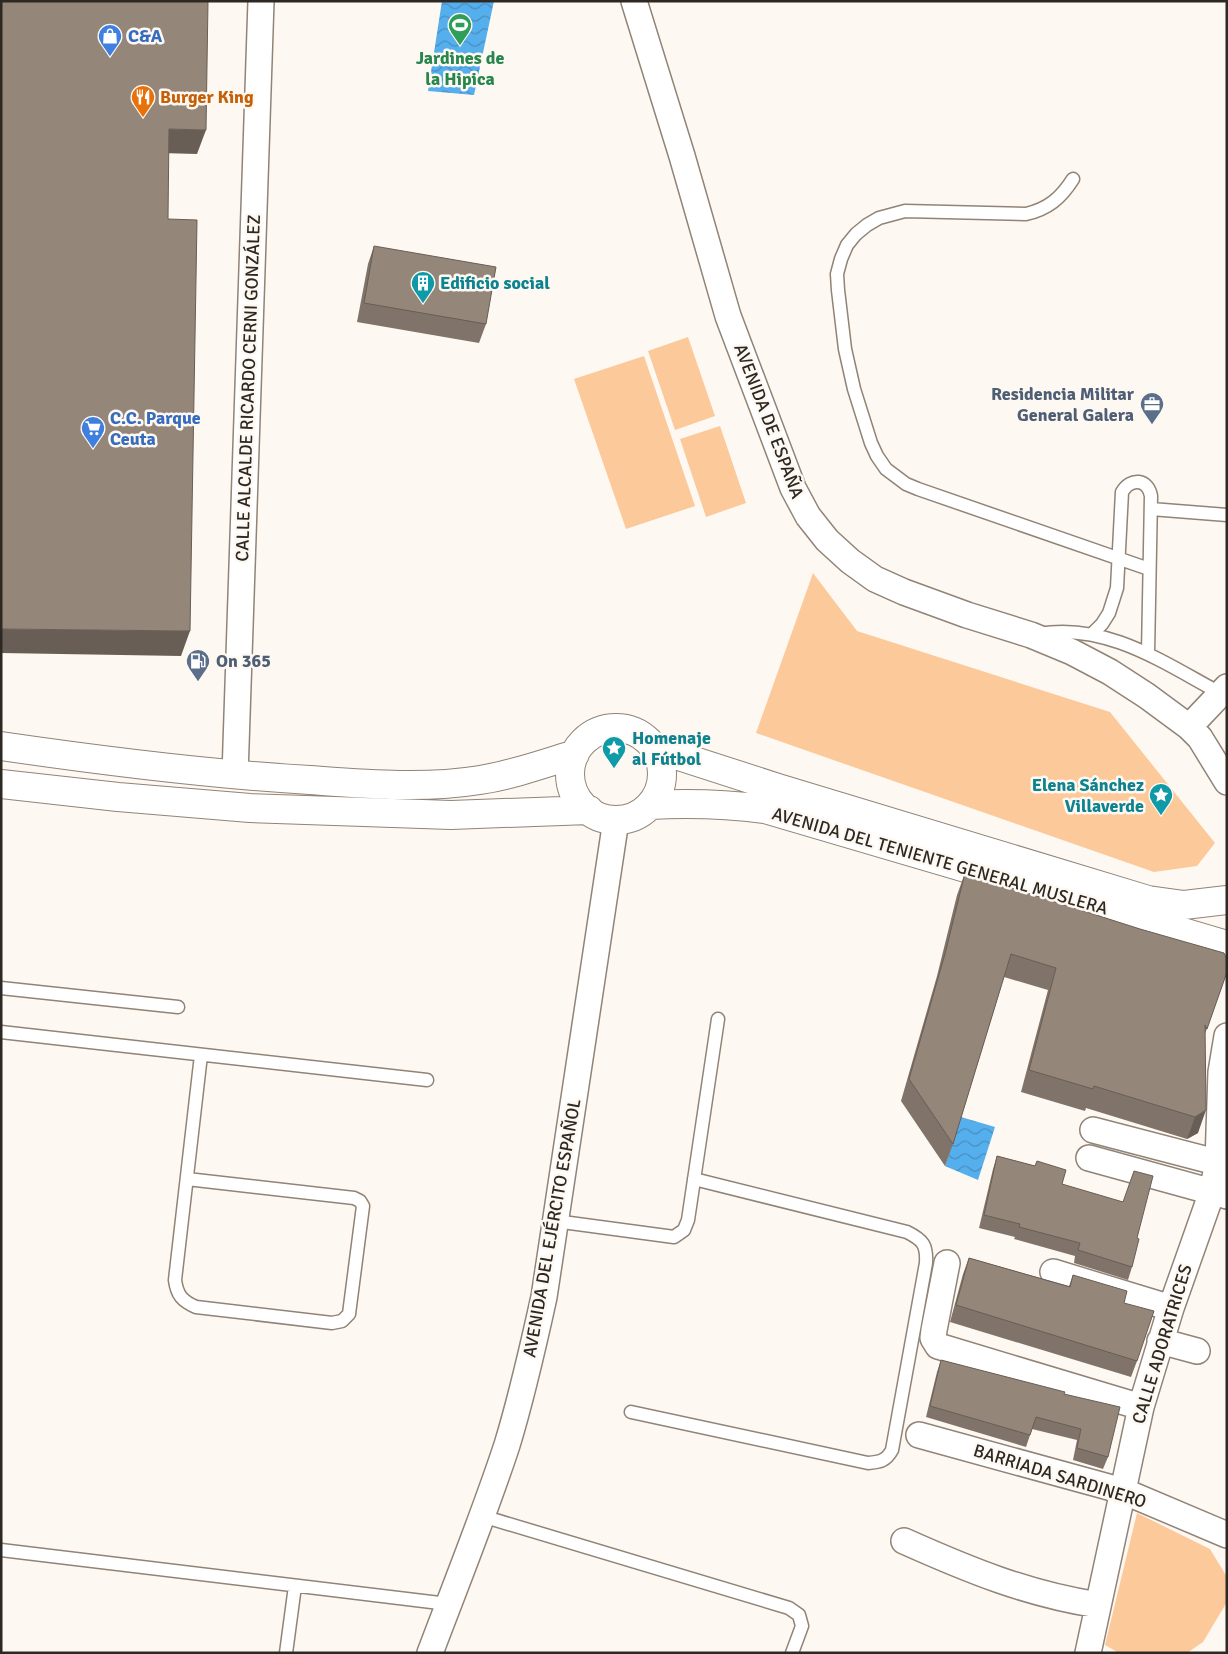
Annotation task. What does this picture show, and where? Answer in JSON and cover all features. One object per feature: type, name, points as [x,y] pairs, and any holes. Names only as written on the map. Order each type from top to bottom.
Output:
[{"type":"highway","points":[[619,728],[633,731],[654,748],[661,762],[662,777],[658,792],[650,806],[640,813],[616,820],[602,817],[589,810],[578,799],[571,785],[570,769],[575,754],[582,743],[593,734],[606,729],[619,728]]},
{"type":"highway","points":[[1,746],[111,762],[236,775],[382,785],[431,785],[480,780],[528,770],[575,754]]},
{"type":"highway","name":"AVENIDA DEL TENIENTE GENERAL MUSLERA","points":[[654,748],[778,788],[1148,900],[1184,905],[1227,900]]},
{"type":"highway","points":[[1,784],[118,797],[250,808],[450,815],[589,810]]},
{"type":"highway","name":"AVENIDA DEL TENIENTE GENERAL MUSLERA","points":[[650,806],[688,803],[727,804],[765,809],[1227,945]]},
{"type":"street","name":"CALLE ALCALDE RICARDO CERNI GONZÁLEZ","points":[[236,775],[261,1]]},
{"type":"street","name":"AVENIDA DE ESPAÑA","points":[[634,1],[682,156],[728,316],[793,488],[808,516],[827,540],[850,561],[876,579],[904,592],[968,616],[1031,636],[1072,652],[1110,672],[1227,756]]},
{"type":"street","points":[[1194,732],[1224,690]]},
{"type":"street","name":"AVENIDA DE ESPAÑA","points":[[1194,732],[1227,782]]},
{"type":"street","name":"AVENIDA DEL EJÉRCITO ESPAÑOL","points":[[430,1653],[482,1516],[507,1444],[528,1371],[544,1297],[616,820]]},
{"type":"street","name":"CALLE ADORATRICES","points":[[1088,1653],[1141,1407],[1171,1308],[1220,1194],[1223,1164],[1221,1072],[1227,1036]]},
{"type":"street","points":[[1093,1130],[1223,1164]]},
{"type":"street","points":[[1089,1158],[1220,1194]]},
{"type":"street","points":[[947,1263],[933,1338],[938,1346],[1141,1407]]},
{"type":"street","points":[[1053,1272],[1171,1308]]},
{"type":"street","points":[[1160,1341],[1197,1351]]},
{"type":"street","name":"BARRIADA SARDINERO","points":[[919,1435],[1123,1491],[1227,1535]]},
{"type":"street","points":[[904,1541],[965,1568],[1022,1589],[1064,1600],[1098,1605]]},
{"type":"lane","points":[[1073,180],[1058,199],[1038,211],[1026,214],[905,211],[879,218],[867,225],[847,245],[841,259],[838,274],[840,319],[845,349],[854,389],[871,443],[886,469],[896,477],[918,489],[1149,569]]},
{"type":"lane","points":[[1092,634],[1109,613],[1117,588],[1122,492],[1132,482],[1139,481],[1150,490],[1151,509],[1148,654]]},
{"type":"lane","points":[[1151,509],[1227,515]]},
{"type":"lane","points":[[1031,636],[1051,632],[1072,632],[1092,634],[1110,639],[1148,654],[1224,690]]},
{"type":"lane","points":[[1,988],[178,1007]]},
{"type":"lane","points":[[555,1222],[674,1236],[684,1230],[688,1220],[718,1019]]},
{"type":"lane","points":[[1,1032],[427,1080]]},
{"type":"lane","points":[[187,1179],[354,1198],[360,1201],[363,1206],[349,1314],[342,1322],[332,1323],[196,1307],[185,1302],[177,1292],[175,1280],[201,1054]]},
{"type":"lane","points":[[631,1412],[868,1463],[880,1462],[887,1458],[892,1450],[926,1263],[926,1250],[919,1238],[908,1232],[694,1179]]},
{"type":"lane","points":[[482,1516],[789,1608],[799,1615],[802,1626],[792,1653]]},
{"type":"lane","points":[[1,1550],[448,1604]]},
{"type":"lane","points":[[286,1653],[295,1586]]},
{"type":"shaded area","points":[[688,337],[715,416],[675,430],[648,351]]},
{"type":"shaded area","points":[[644,356],[695,506],[626,529],[574,379]]},
{"type":"shaded area","points":[[720,426],[746,503],[706,517],[680,439]]},
{"type":"shaded area","points":[[813,573],[857,631],[1110,712],[1215,843],[1197,866],[1154,872],[756,733]]},
{"type":"shaded area","points":[[1137,1513],[1210,1549],[1227,1577],[1227,1602],[1203,1642],[1187,1653],[1119,1653],[1105,1645]]},
{"type":"water","name":"Jardines de la Hipica","points":[[442,1],[494,1],[474,95],[428,91]]},
{"type":"water","points":[[961,1117],[995,1127],[978,1180],[945,1166]]},
{"type":"building","name":"C.C. Parque Ceuta","points":[[1,1],[208,1],[206,130],[169,129],[168,219],[197,220],[190,631],[1,629]]},
{"type":"building","name":"Edificio social","points":[[374,246],[496,267],[486,324],[364,303]]},
{"type":"building","points":[[965,873],[1140,929],[1224,953],[1227,959],[1227,972],[1207,1029],[1205,1025],[1206,1110],[1195,1117],[1094,1086],[1093,1089],[1029,1070],[1056,968],[1011,954],[953,1144],[909,1079],[945,954]]},
{"type":"building","points":[[997,1156],[1035,1166],[1037,1161],[1066,1170],[1062,1184],[1123,1202],[1134,1171],[1153,1176],[1137,1238],[1139,1239],[1132,1267],[1078,1250],[1080,1243],[1019,1227],[1020,1224],[984,1215]]},
{"type":"building","points":[[969,1258],[1070,1287],[1073,1275],[1127,1291],[1124,1303],[1154,1311],[1137,1361],[956,1305]]},
{"type":"building","points":[[941,1360],[1065,1392],[1064,1394],[1120,1407],[1108,1457],[1077,1448],[1081,1429],[1036,1417],[1030,1435],[930,1406]]},
{"type":"place","name":"Jardines de la Hipica","points":[[460,46]]},
{"type":"place","name":"C&A","points":[[110,57]]},
{"type":"place","name":"Burger King","points":[[143,118]]},
{"type":"place","name":"Edificio social","points":[[423,304]]},
{"type":"place","name":"Residencia Militar General Galera","points":[[1152,425]]},
{"type":"place","name":"C.C. Parque Ceuta","points":[[93,449]]},
{"type":"place","name":"On 365","points":[[198,682]]},
{"type":"place","name":"Homenaje al Fútbol","points":[[614,769]]},
{"type":"place","name":"Elena Sánchez Villaverde","points":[[1161,816]]}]
